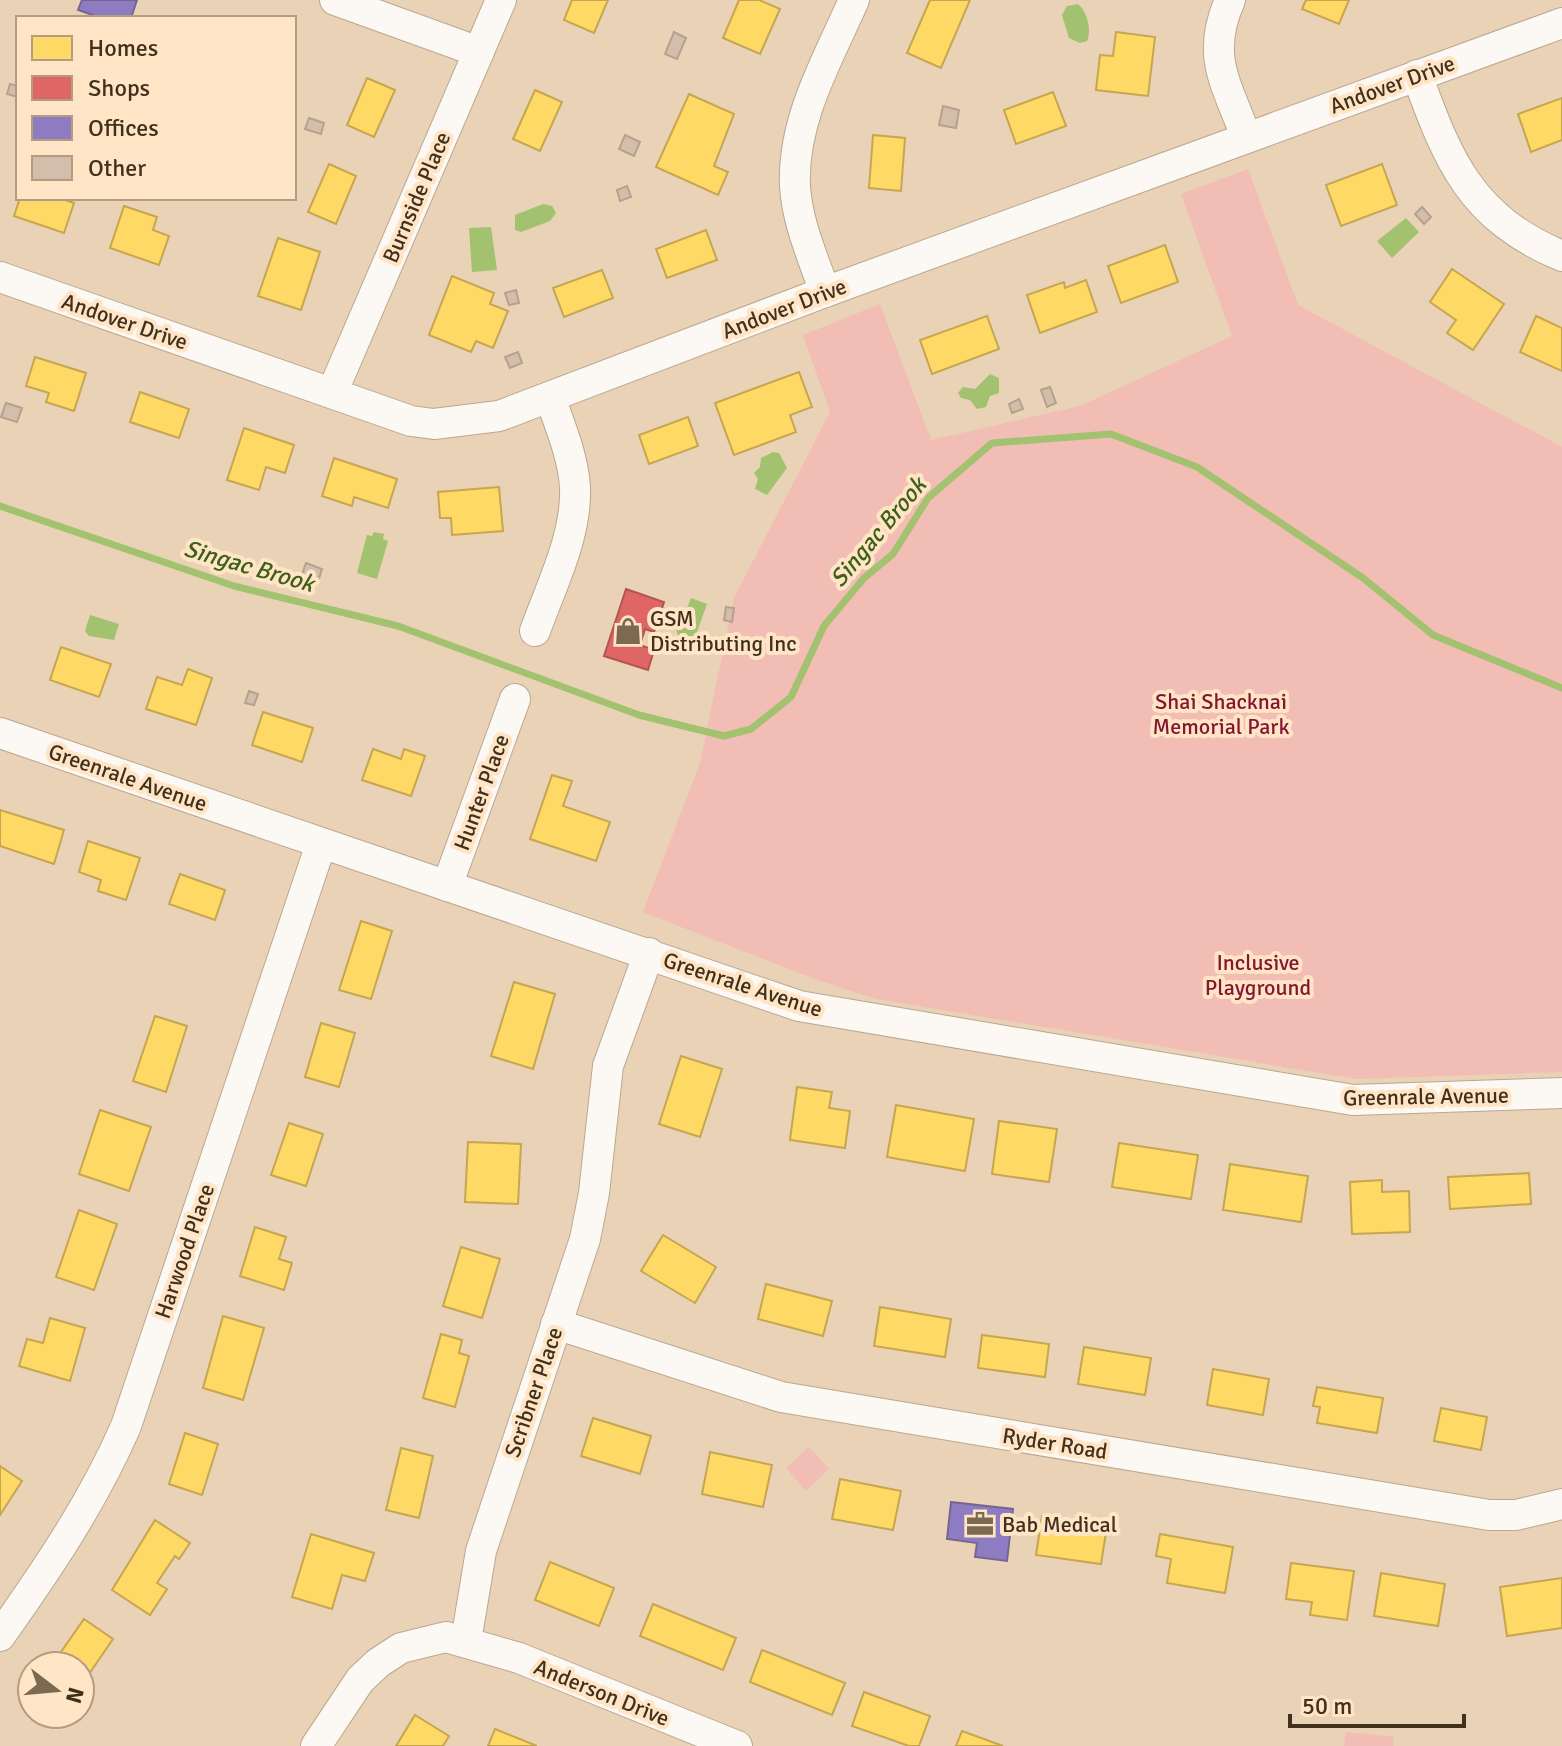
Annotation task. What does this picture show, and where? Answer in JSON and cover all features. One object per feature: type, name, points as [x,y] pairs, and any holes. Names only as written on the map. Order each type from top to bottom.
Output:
[{"type":"street","points":[[335,0],[479,52]]},
{"type":"street","name":"Burnside Place","points":[[332,393],[501,0]]},
{"type":"street","points":[[825,292],[800,221],[795,188],[795,155],[809,103],[854,0]]},
{"type":"street","points":[[1230,0],[1216,39],[1217,59],[1246,137]]},
{"type":"street","name":"Andover Drive","points":[[0,277],[411,421],[434,424],[499,416],[825,292],[1562,23]]},
{"type":"street","points":[[1417,75],[1449,158],[1467,186],[1519,233],[1562,256]]},
{"type":"street","points":[[535,631],[570,534],[575,505],[569,454],[550,397]]},
{"type":"street","name":"Hunter Place","points":[[447,886],[515,699]]},
{"type":"street","name":"Greenrale Avenue","points":[[0,733],[814,1009],[1308,1095],[1409,1101],[1562,1093]]},
{"type":"street","name":"Harwood Place","points":[[4,1621],[72,1533],[102,1480],[126,1426],[321,844]]},
{"type":"street","name":"Scribner Place","points":[[466,1641],[481,1551],[585,1239],[594,1193],[608,1066],[649,953]]},
{"type":"street","name":"Ryder Road","points":[[556,1324],[781,1397],[898,1418],[1489,1515],[1516,1515],[1562,1504]]},
{"type":"street","points":[[316,1746],[360,1680],[378,1663],[401,1648],[425,1639],[446,1637],[466,1641]]},
{"type":"street","name":"Anderson Drive","points":[[466,1641],[519,1658],[737,1746]]},
{"type":"green space","name":"Shai Shacknai Memorial Park","points":[[1248,169],[1298,305],[1562,447],[1562,1072],[1356,1079],[876,999],[815,979],[643,912],[700,763],[734,598],[830,412],[803,335],[880,304],[931,440],[1080,406],[1232,336],[1181,194]]},
{"type":"green space","points":[[809,1447],[829,1469],[806,1491],[786,1468]]},
{"type":"green space","points":[[1346,1732],[1394,1737],[1393,1746],[1344,1746]]},
{"type":"shaded area","points":[[1078,4],[1089,26],[1087,41],[1080,43],[1069,38],[1062,15],[1067,6]]},
{"type":"shaded area","points":[[543,204],[552,206],[556,213],[550,221],[521,232],[515,230],[515,215]]},
{"type":"shaded area","points":[[1406,218],[1419,232],[1392,258],[1377,241]]},
{"type":"shaded area","points":[[491,227],[497,270],[472,272],[469,228]]},
{"type":"shaded area","points":[[990,374],[999,378],[999,393],[990,396],[986,407],[977,409],[970,400],[961,398],[958,393],[963,387],[975,389]]},
{"type":"shaded area","points":[[773,452],[779,453],[787,468],[767,495],[755,489],[758,479],[754,473],[760,467],[761,458]]},
{"type":"shaded area","points":[[374,532],[384,534],[383,539],[388,541],[377,579],[357,573],[367,535],[372,536]]},
{"type":"shaded area","points":[[691,598],[707,604],[697,632],[699,637],[695,640],[678,635],[675,627],[681,624]]},
{"type":"shaded area","points":[[90,615],[119,624],[114,640],[89,636],[85,631]]},
{"type":"building: Homes","points":[[572,0],[608,0],[594,33],[564,20]]},
{"type":"building: Homes","points":[[739,0],[759,0],[780,9],[760,54],[723,38]]},
{"type":"building: Homes","points":[[930,0],[970,0],[941,68],[907,53]]},
{"type":"building: Homes","points":[[1306,0],[1349,0],[1339,24],[1302,9]]},
{"type":"building: Homes","points":[[1116,32],[1155,37],[1148,96],[1096,90],[1100,55],[1113,56]]},
{"type":"building: Homes","points":[[367,78],[395,90],[374,137],[347,125]]},
{"type":"building: Homes","points":[[535,90],[562,102],[540,151],[513,139]]},
{"type":"building: Homes","points":[[1053,92],[1066,126],[1016,144],[1004,110]]},
{"type":"building: Homes","points":[[689,94],[734,114],[714,166],[728,172],[718,195],[656,167]]},
{"type":"building: Homes","points":[[1562,98],[1562,140],[1531,152],[1518,114]]},
{"type":"building: Homes","points":[[873,135],[905,138],[901,191],[869,188]]},
{"type":"building: Homes","points":[[329,164],[356,176],[336,224],[308,212]]},
{"type":"building: Homes","points":[[1382,164],[1397,205],[1341,226],[1326,185]]},
{"type":"building: Homes","points":[[19,200],[65,200],[74,203],[64,233],[14,216]]},
{"type":"building: Homes","points":[[124,206],[157,217],[153,230],[169,236],[159,265],[110,248]]},
{"type":"building: Homes","points":[[706,230],[717,260],[667,278],[656,249]]},
{"type":"building: Homes","points":[[278,238],[320,252],[301,310],[258,296]]},
{"type":"building: Homes","points":[[1165,245],[1178,282],[1121,303],[1108,266]]},
{"type":"building: Homes","points":[[1452,269],[1504,304],[1473,350],[1447,333],[1456,320],[1430,302]]},
{"type":"building: Homes","points":[[602,270],[613,298],[564,317],[553,288]]},
{"type":"building: Homes","points":[[452,276],[494,293],[490,304],[508,311],[493,348],[476,341],[471,352],[429,335]]},
{"type":"building: Homes","points":[[1086,280],[1097,312],[1040,333],[1027,295],[1064,282],[1065,288]]},
{"type":"building: Homes","points":[[987,316],[999,349],[932,374],[920,340]]},
{"type":"building: Homes","points":[[1536,316],[1562,328],[1562,371],[1520,352]]},
{"type":"building: Homes","points":[[35,357],[86,373],[74,411],[46,402],[49,393],[26,386]]},
{"type":"building: Homes","points":[[799,372],[812,407],[790,415],[796,432],[734,455],[715,403]]},
{"type":"building: Homes","points":[[140,392],[189,409],[179,438],[130,422]]},
{"type":"building: Homes","points":[[688,417],[698,446],[649,464],[639,435]]},
{"type":"building: Homes","points":[[244,428],[294,445],[285,473],[266,467],[259,490],[227,480]]},
{"type":"building: Homes","points":[[334,458],[397,479],[388,508],[354,497],[352,506],[322,496]]},
{"type":"building: Homes","points":[[499,487],[503,531],[452,535],[451,518],[440,518],[438,492]]},
{"type":"building: Homes","points":[[61,647],[111,664],[99,697],[50,680]]},
{"type":"building: Homes","points":[[188,669],[212,678],[196,725],[146,709],[157,677],[182,685]]},
{"type":"building: Homes","points":[[263,712],[313,728],[302,762],[252,745]]},
{"type":"building: Homes","points":[[373,749],[401,759],[404,749],[425,756],[411,796],[362,780]]},
{"type":"building: Homes","points":[[552,775],[572,781],[563,806],[610,822],[596,861],[530,839]]},
{"type":"building: Homes","points":[[0,810],[64,830],[54,864],[0,846]]},
{"type":"building: Homes","points":[[88,841],[140,858],[126,900],[98,891],[101,880],[79,872]]},
{"type":"building: Homes","points":[[180,874],[225,890],[215,920],[169,904]]},
{"type":"building: Homes","points":[[361,921],[392,931],[371,999],[339,990]]},
{"type":"building: Homes","points":[[514,982],[555,994],[533,1069],[491,1056]]},
{"type":"building: Homes","points":[[155,1016],[187,1026],[166,1092],[133,1081]]},
{"type":"building: Homes","points":[[321,1023],[355,1033],[339,1087],[305,1077]]},
{"type":"building: Homes","points":[[681,1056],[722,1069],[700,1137],[659,1124]]},
{"type":"building: Homes","points":[[797,1087],[832,1092],[829,1108],[850,1111],[845,1148],[790,1140]]},
{"type":"building: Homes","points":[[896,1105],[974,1119],[965,1171],[887,1157]]},
{"type":"building: Homes","points":[[100,1110],[151,1127],[129,1191],[79,1174]]},
{"type":"building: Homes","points":[[999,1121],[1057,1129],[1049,1182],[992,1174]]},
{"type":"building: Homes","points":[[289,1123],[323,1134],[306,1186],[271,1175]]},
{"type":"building: Homes","points":[[468,1142],[521,1144],[518,1204],[465,1202]]},
{"type":"building: Homes","points":[[1119,1143],[1198,1155],[1191,1199],[1112,1187]]},
{"type":"building: Homes","points":[[1230,1164],[1308,1176],[1301,1222],[1223,1210]]},
{"type":"building: Homes","points":[[1529,1173],[1531,1204],[1450,1209],[1448,1177]]},
{"type":"building: Homes","points":[[1382,1180],[1382,1192],[1409,1191],[1410,1232],[1352,1234],[1350,1182]]},
{"type":"building: Homes","points":[[79,1210],[117,1224],[94,1290],[56,1277]]},
{"type":"building: Homes","points":[[255,1227],[286,1237],[279,1259],[292,1263],[284,1290],[240,1276]]},
{"type":"building: Homes","points":[[663,1235],[716,1267],[695,1303],[641,1271]]},
{"type":"building: Homes","points":[[461,1247],[500,1259],[482,1318],[443,1306]]},
{"type":"building: Homes","points":[[766,1284],[832,1301],[823,1336],[758,1319]]},
{"type":"building: Homes","points":[[880,1307],[951,1319],[945,1357],[874,1346]]},
{"type":"building: Homes","points":[[223,1316],[264,1328],[243,1400],[203,1388]]},
{"type":"building: Homes","points":[[50,1318],[85,1328],[70,1381],[19,1366],[27,1339],[43,1343]]},
{"type":"building: Homes","points":[[441,1334],[462,1340],[459,1353],[469,1356],[455,1407],[423,1398]]},
{"type":"building: Homes","points":[[982,1335],[1049,1344],[1045,1377],[978,1368]]},
{"type":"building: Homes","points":[[1084,1347],[1151,1358],[1145,1395],[1078,1384]]},
{"type":"building: Homes","points":[[1213,1369],[1269,1379],[1263,1415],[1207,1405]]},
{"type":"building: Homes","points":[[1317,1387],[1383,1398],[1377,1433],[1317,1423],[1320,1407],[1313,1406]]},
{"type":"building: Homes","points":[[1441,1408],[1487,1417],[1481,1450],[1434,1441]]},
{"type":"building: Homes","points":[[593,1418],[651,1436],[640,1474],[581,1456]]},
{"type":"building: Homes","points":[[185,1433],[218,1444],[202,1495],[169,1484]]},
{"type":"building: Homes","points":[[401,1448],[433,1456],[419,1518],[386,1510]]},
{"type":"building: Homes","points":[[710,1452],[772,1465],[763,1507],[702,1494]]},
{"type":"building: Homes","points":[[0,1466],[22,1481],[0,1515]]},
{"type":"building: Homes","points":[[840,1479],[901,1491],[893,1530],[832,1519]]},
{"type":"building: Homes","points":[[1042,1516],[1107,1526],[1101,1564],[1036,1555]]},
{"type":"building: Homes","points":[[155,1520],[190,1543],[179,1559],[175,1556],[157,1583],[167,1589],[150,1615],[112,1590]]},
{"type":"building: Homes","points":[[311,1534],[374,1553],[365,1581],[342,1575],[332,1609],[292,1597]]},
{"type":"building: Homes","points":[[1160,1534],[1233,1547],[1225,1593],[1167,1583],[1171,1559],[1156,1556]]},
{"type":"building: Homes","points":[[550,1562],[614,1588],[599,1626],[535,1600]]},
{"type":"building: Homes","points":[[1291,1563],[1354,1571],[1347,1620],[1310,1615],[1312,1602],[1286,1599]]},
{"type":"building: Homes","points":[[1381,1573],[1445,1584],[1438,1626],[1374,1616]]},
{"type":"building: Homes","points":[[1562,1578],[1562,1628],[1507,1636],[1500,1587]]},
{"type":"building: Homes","points":[[653,1604],[736,1638],[723,1670],[640,1636]]},
{"type":"building: Homes","points":[[84,1619],[113,1639],[96,1664],[96,1650],[62,1650]]},
{"type":"building: Homes","points":[[762,1650],[845,1683],[832,1715],[750,1682]]},
{"type":"building: Homes","points":[[864,1692],[930,1716],[919,1746],[909,1746],[852,1726]]},
{"type":"building: Homes","points":[[415,1715],[449,1736],[443,1746],[396,1746]]},
{"type":"building: Homes","points":[[495,1729],[537,1746],[488,1746]]},
{"type":"building: Homes","points":[[962,1731],[1003,1746],[956,1746]]},
{"type":"building: Shops","name":"GSM Distributing Inc","points":[[626,589],[664,602],[654,632],[645,629],[640,645],[654,650],[648,670],[604,656]]},
{"type":"building: Offices","points":[[82,0],[137,0],[132,16],[95,16],[78,10]]},
{"type":"building: Offices","name":"Bab Medical","points":[[951,1502],[1013,1509],[1007,1561],[975,1557],[977,1543],[947,1539]]},
{"type":"building: Other","points":[[674,32],[686,38],[677,59],[665,54]]},
{"type":"building: Other","points":[[10,84],[16,86],[16,96],[7,94]]},
{"type":"building: Other","points":[[943,106],[959,110],[956,128],[939,125]]},
{"type":"building: Other","points":[[309,118],[324,123],[321,134],[305,129]]},
{"type":"building: Other","points":[[625,135],[640,142],[634,156],[619,149]]},
{"type":"building: Other","points":[[627,186],[631,197],[620,201],[617,190]]},
{"type":"building: Other","points":[[1422,207],[1431,217],[1424,224],[1415,214]]},
{"type":"building: Other","points":[[516,290],[519,303],[509,305],[505,293]]},
{"type":"building: Other","points":[[518,352],[522,363],[510,368],[505,357]]},
{"type":"building: Other","points":[[1050,387],[1056,403],[1047,407],[1041,390]]},
{"type":"building: Other","points":[[1019,399],[1023,409],[1012,413],[1009,404]]},
{"type":"building: Other","points":[[6,403],[22,408],[17,422],[1,417]]},
{"type":"building: Other","points":[[306,563],[322,569],[318,582],[301,577]]},
{"type":"building: Other","points":[[726,607],[734,608],[732,622],[724,620]]},
{"type":"building: Other","points":[[249,691],[258,694],[254,705],[245,703]]},
{"type":"waterway","name":"Singac Brook","points":[[0,506],[234,586],[398,626],[639,715],[724,736],[751,729],[791,697],[824,626],[864,578],[893,554],[928,498],[992,443],[1111,434],[1197,467],[1363,578],[1433,635],[1562,688]]},
{"type":"place","name":"GSM Distributing Inc","points":[[628,631]]},
{"type":"place","name":"Bab Medical","points":[[980,1524]]},
{"type":"park label","name":"Inclusive Playground","points":[[1258,974]]}]
